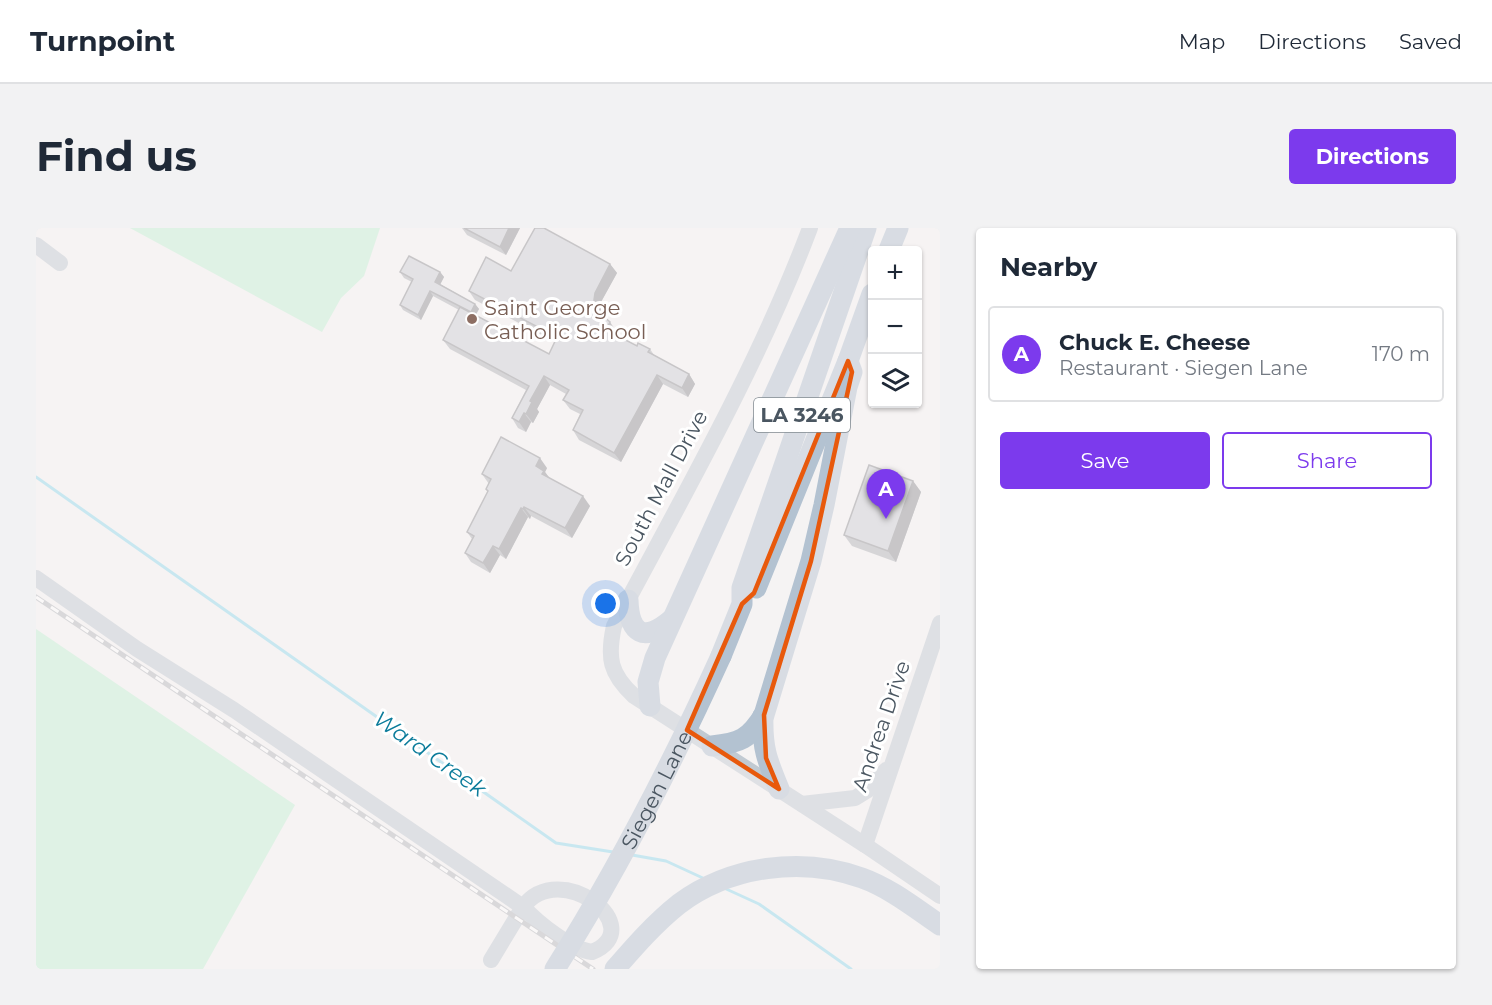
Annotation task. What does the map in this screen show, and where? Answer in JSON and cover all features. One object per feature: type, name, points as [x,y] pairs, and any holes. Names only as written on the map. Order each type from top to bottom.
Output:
[{"type":"main road","points":[[650,706],[648,682],[655,658],[850,228]]},
{"type":"main road","name":"Siegen Lane","points":[[555,969],[661,783],[721,656],[742,604],[742,588],[867,228]]},
{"type":"main road","points":[[891,246],[898,228]]},
{"type":"main road","name":"Siegen Lane","points":[[742,604],[754,593],[871,300]]},
{"type":"main road","points":[[779,789],[766,758],[762,741],[764,715],[811,561],[852,372],[848,361]]},
{"type":"main road","points":[[628,600],[628,616],[632,626],[640,632],[651,632],[662,628],[671,620]]},
{"type":"main road","points":[[712,746],[731,744],[747,738],[756,729],[764,715]]},
{"type":"main road","points":[[615,969],[649,931],[682,903],[739,874],[775,867],[830,869],[863,878],[903,899],[940,925]]},
{"type":"street","name":"South Mall Drive","points":[[810,228],[738,391],[614,626],[609,646],[611,663],[620,683],[634,696],[865,844],[940,896]]},
{"type":"street","points":[[36,245],[60,263]]},
{"type":"street","points":[[36,578],[137,649],[234,710],[523,907],[535,920],[584,951],[592,952],[608,942],[612,932],[608,914],[596,901],[584,895],[554,889],[536,895],[523,907],[491,960]]},
{"type":"street","name":"Andrea Drive","points":[[865,844],[940,623]]},
{"type":"street","points":[[802,804],[855,798],[868,790],[891,765]]},
{"type":"highlighted area","points":[[848,361],[852,372],[811,561],[764,715],[766,758],[779,789],[687,730],[742,604],[754,593]]},
{"type":"green space","points":[[130,228],[380,228],[364,276],[341,298],[322,332]]},
{"type":"green space","points":[[36,629],[295,805],[203,969],[36,969]]},
{"type":"building","points":[[464,228],[509,228],[500,247]]},
{"type":"building","points":[[535,228],[544,228],[610,264],[595,293],[594,300],[597,311],[610,322],[606,330],[637,346],[638,343],[650,349],[648,352],[689,374],[682,388],[657,375],[614,453],[573,430],[583,410],[563,400],[569,390],[544,376],[530,401],[532,402],[526,414],[524,413],[519,422],[512,418],[529,386],[443,340],[460,307],[549,354],[557,337],[469,291],[486,257],[511,271]]},
{"type":"building","points":[[409,256],[440,272],[435,282],[475,304],[471,312],[430,291],[418,315],[400,305],[413,279],[400,272]]},
{"type":"building","points":[[501,437],[540,458],[536,466],[544,471],[542,474],[583,496],[565,528],[524,507],[521,508],[499,549],[493,546],[483,563],[465,553],[474,536],[467,532],[488,491],[486,489],[491,479],[482,474]]},
{"type":"building","points":[[869,465],[913,481],[888,551],[844,535]]},
{"type":"waterway","name":"Ward Creek","points":[[36,477],[556,843],[613,852]]},
{"type":"waterway","name":"Ward Creek","points":[[632,855],[666,861],[705,879]]},
{"type":"waterway","name":"Ward Creek","points":[[724,888],[759,904],[851,969]]},
{"type":"railway","points":[[36,597],[593,969]]},
{"type":"place","name":"Saint George Catholic School","points":[[472,319]]},
{"type":"place","name":"Chuck E. Cheese","points":[[886,519]]}]
